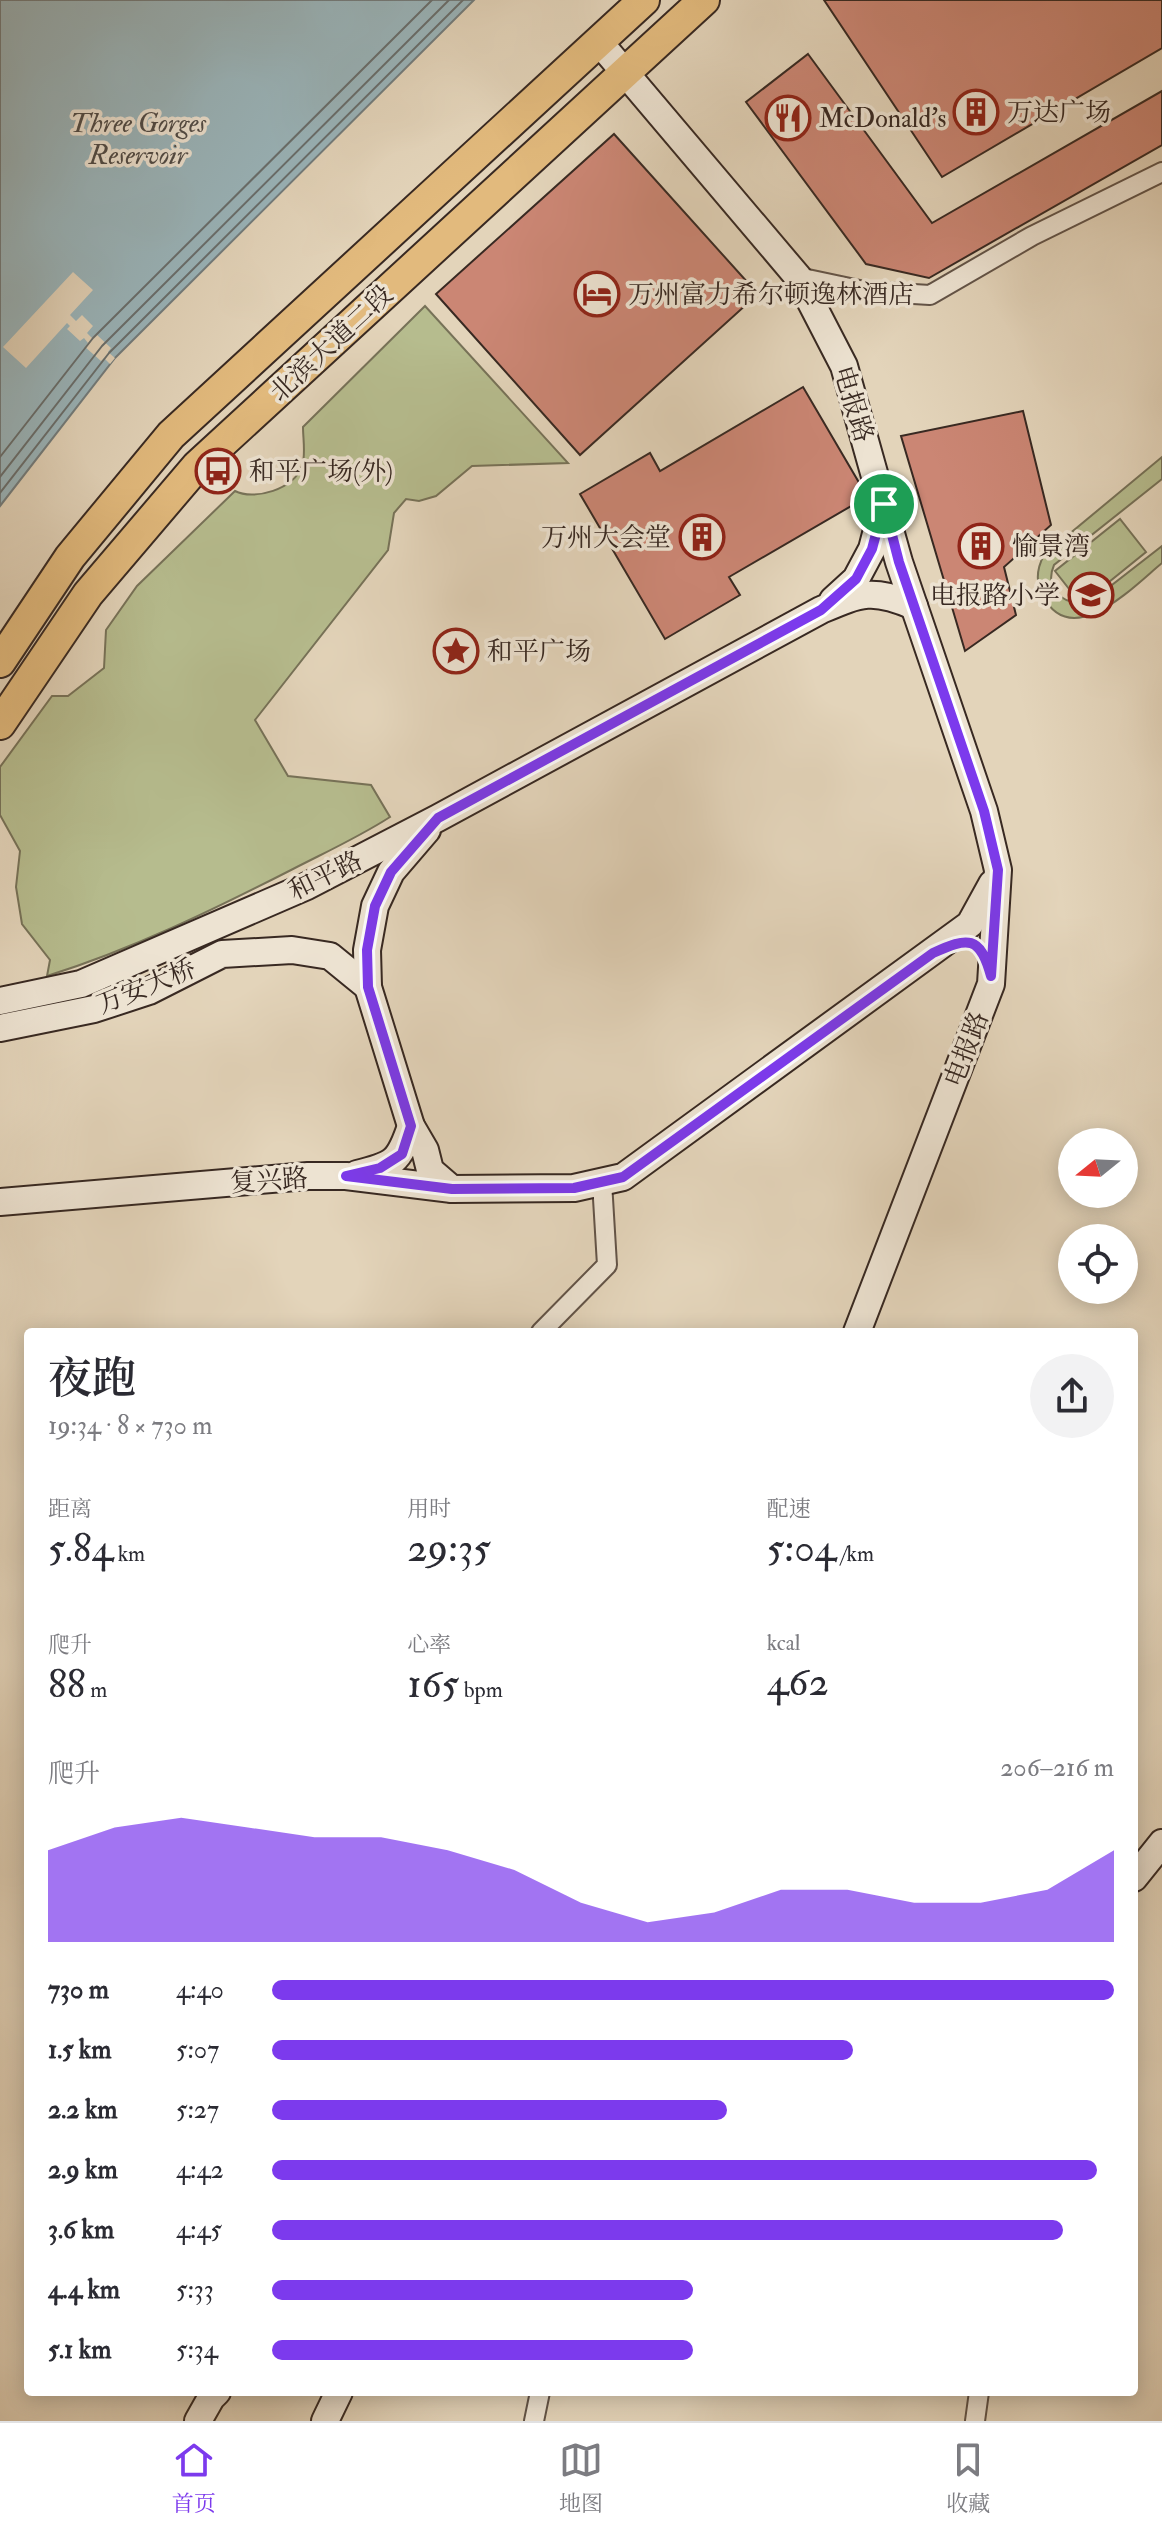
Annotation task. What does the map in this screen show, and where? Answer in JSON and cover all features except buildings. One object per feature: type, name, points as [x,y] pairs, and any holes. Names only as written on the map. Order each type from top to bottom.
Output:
[{"type":"main road","name":"北滨大道二段","points":[[0,662],[70,557],[171,435],[644,0]]},
{"type":"main road","name":"北滨大道二段","points":[[0,724],[88,594],[197,466],[704,0]]},
{"type":"main road","name":"电报路","points":[[599,42],[798,277],[844,366],[914,606],[984,811],[998,870],[991,976],[985,999],[859,1328]]},
{"type":"main road","name":"和平路","points":[[821,610],[856,579],[872,549],[884,504]]},
{"type":"main road","name":"和平路","points":[[250,910],[307,886],[438,818],[821,610],[857,594],[887,594],[914,606]]},
{"type":"main road","points":[[438,818],[391,872],[375,906],[367,950],[368,987],[411,1126],[425,1150],[430,1170],[452,1189]]},
{"type":"main road","name":"复兴路","points":[[0,1202],[308,1176],[346,1176],[452,1189],[574,1188],[623,1177],[970,924],[998,870]]},
{"type":"main road","name":"万安大桥","points":[[0,1001],[81,984],[250,910]]},
{"type":"main road","points":[[933,953],[962,940],[975,943],[985,955],[991,976]]},
{"type":"main road","name":"万安大桥","points":[[0,1028],[94,1009],[149,991],[222,954],[292,950],[330,956],[368,987]]},
{"type":"main road","points":[[346,1176],[380,1168],[402,1154],[411,1126]]},
{"type":"main road","points":[[1138,1873],[1162,1843]]},
{"type":"main road","points":[[198,2421],[213,2396]]},
{"type":"main road","points":[[325,2421],[337,2396]]},
{"type":"street","points":[[798,277],[864,291],[930,295],[1032,236],[1162,172]]},
{"type":"street","points":[[545,1328],[607,1265],[602,1182]]},
{"type":"street","points":[[534,2421],[539,2396]]},
{"type":"street","points":[[975,2421],[978,2396]]},
{"type":"green space","points":[[425,306],[568,463],[472,466],[436,496],[419,501],[406,499],[394,513],[388,550],[255,720],[288,776],[371,785],[390,817],[203,914],[110,954],[47,976],[50,960],[22,924],[16,887],[20,851],[0,815],[0,767],[52,696],[68,696],[104,668],[106,630],[137,586],[235,491],[263,494],[291,481],[303,462],[303,427]]},
{"type":"green space","points":[[1162,457],[1162,479],[1054,565],[1051,580],[1060,596],[1080,603],[1055,571],[1120,519],[1146,552],[1083,603],[1090,602],[1162,546],[1162,563],[1103,609],[1070,618],[1055,612],[1039,586],[1038,570],[1044,555]]},
{"type":"water","name":"Three Gorges Reservoir","points":[[0,0],[474,0],[115,358],[0,506]]},
{"type":"pier","points":[[73,272],[93,290],[70,315],[76,321],[82,315],[93,326],[87,333],[92,338],[96,334],[111,348],[108,352],[115,358],[110,364],[104,358],[101,361],[85,347],[88,343],[84,338],[80,341],[67,329],[70,326],[67,323],[26,368],[3,347]]},
{"type":"place","name":"万达广场","points":[[976,112]]},
{"type":"place","name":"McDonald's","points":[[788,118]]},
{"type":"place","name":"万州富力希尔顿逸林酒店","points":[[597,294]]},
{"type":"place","name":"和平广场(外)","points":[[218,471]]},
{"type":"place","name":"万州大会堂","points":[[702,537]]},
{"type":"place","name":"愉景湾","points":[[981,546]]},
{"type":"place","name":"电报路小学","points":[[1091,595]]},
{"type":"place","name":"和平广场","points":[[456,651]]},
{"type":"route","points":[[884,504],[899,562],[984,811],[998,870],[991,976],[985,955],[975,943],[962,940],[933,953],[623,1177],[574,1188],[452,1189],[346,1176],[380,1168],[402,1154],[411,1126],[368,987],[367,950],[375,906],[391,872],[438,818],[821,610],[856,579],[872,549],[884,504]]}]
